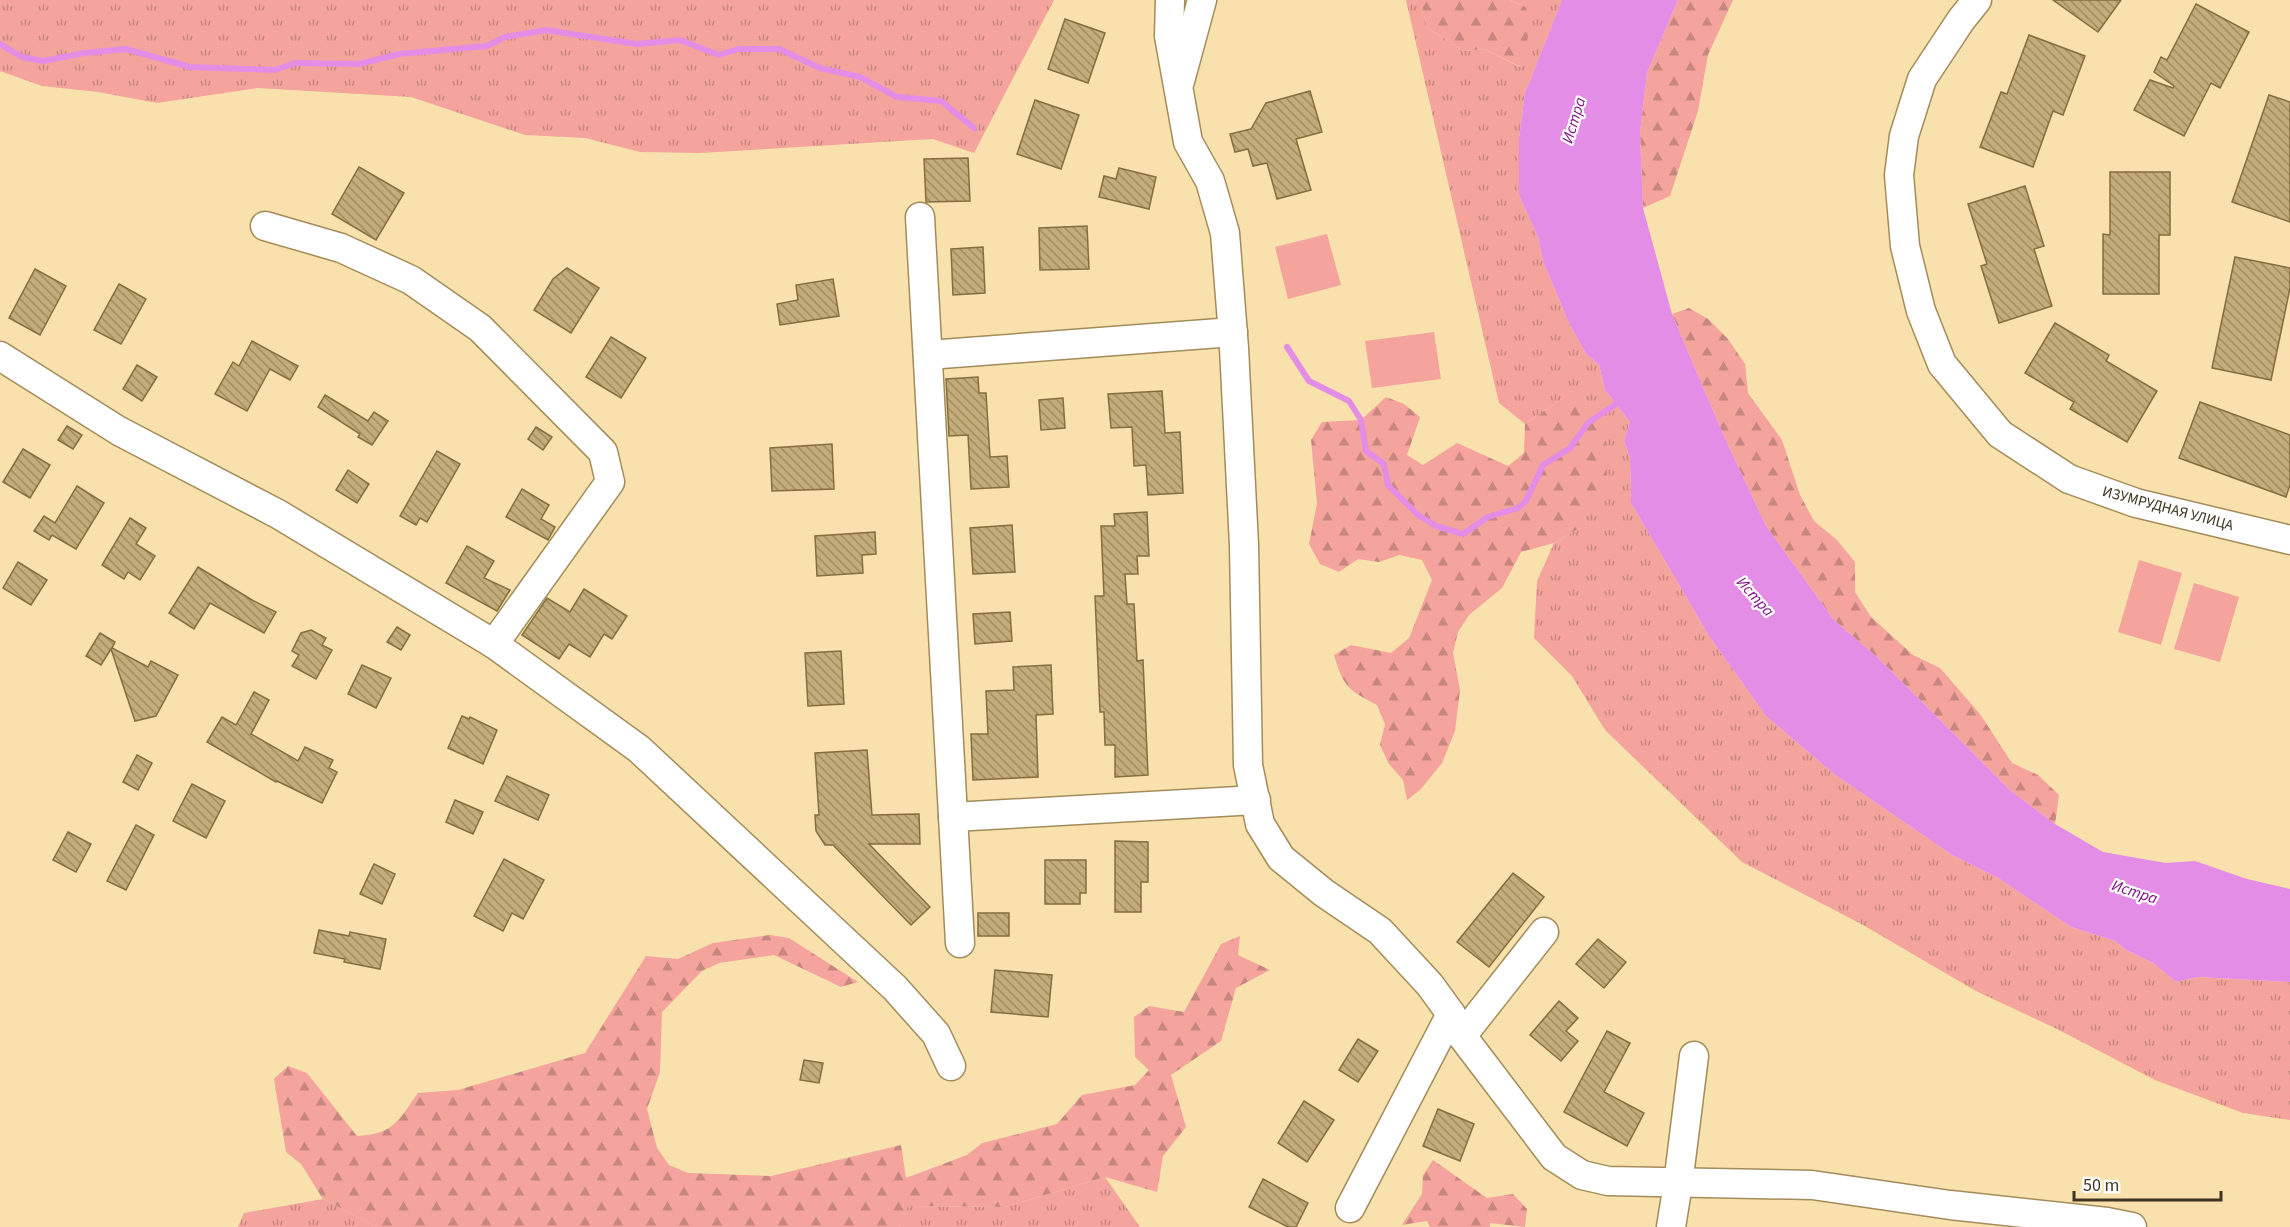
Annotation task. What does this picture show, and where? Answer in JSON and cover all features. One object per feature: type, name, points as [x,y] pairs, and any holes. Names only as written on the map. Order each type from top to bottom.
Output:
[{"type":"street","points":[[1170,0],[1169,36],[1188,142],[1210,181],[1225,233],[1233,332],[1244,545],[1248,765],[1260,824],[1281,858],[1324,893],[1380,931],[1430,985],[1456,1025],[1554,1157],[1582,1175],[1608,1181],[1812,1185],[1948,1216],[2107,1222],[2132,1227]]},
{"type":"street","points":[[1178,89],[1202,0]]},
{"type":"street","name":"ИЗУМРУДНАЯ УЛИЦА","points":[[1977,0],[1922,79],[1904,136],[1899,175],[1905,246],[1921,312],[1942,364],[2000,434],[2069,479],[2136,503],[2290,540]]},
{"type":"street","points":[[920,217],[960,943]]},
{"type":"street","points":[[265,226],[341,248],[411,279],[480,327],[603,452],[610,482],[494,644]]},
{"type":"street","points":[[928,356],[1233,332]]},
{"type":"street","points":[[0,356],[119,431],[278,514],[494,644],[639,749],[895,988],[936,1035],[951,1066]]},
{"type":"street","points":[[953,817],[1256,800]]},
{"type":"street","points":[[1350,1208],[1456,1025],[1544,932]]},
{"type":"street","points":[[1671,1227],[1694,1056]]},
{"type":"green space","points":[[0,0],[1054,0],[974,153],[933,139],[700,153],[640,152],[585,138],[525,135],[411,97],[257,88],[157,103],[98,92],[42,86],[0,71]]},
{"type":"green space","points":[[1406,0],[1414,0],[1422,5],[1427,28],[1464,51],[1484,49],[1520,67],[1526,7],[1510,0],[1562,0],[1525,93],[1519,138],[1519,195],[1538,237],[1543,261],[1568,321],[1586,354],[1599,365],[1605,390],[1630,422],[1624,441],[1630,458],[1631,503],[1709,636],[1766,716],[1834,774],[1952,855],[1998,878],[2071,927],[2115,941],[2126,950],[2153,963],[2176,982],[2198,977],[2290,982],[2290,1120],[2243,1113],[2155,1080],[2057,1029],[1976,991],[1863,925],[1742,862],[1605,730],[1572,676],[1534,638],[1537,581],[1554,543],[1580,528],[1559,401],[1525,424],[1499,403]]},
{"type":"green space","points":[[1414,0],[1510,0],[1526,7],[1530,27],[1521,67],[1484,49],[1464,51],[1427,28],[1422,6]]},
{"type":"green space","points":[[1678,0],[1733,0],[1708,55],[1698,111],[1670,196],[1643,208],[1640,132],[1647,73]]},
{"type":"green space","points":[[1327,234],[1341,285],[1288,299],[1275,247]]},
{"type":"green space","points":[[1689,308],[1708,319],[1728,339],[1745,364],[1748,393],[1782,440],[1800,495],[1814,521],[1837,540],[1855,562],[1855,592],[1871,617],[1913,655],[1940,668],[1980,714],[2012,763],[2038,775],[2059,795],[2055,824],[2010,790],[1877,657],[1834,620],[1766,526],[1723,434],[1672,314]]},
{"type":"green space","points":[[1434,332],[1441,379],[1372,388],[1365,341]]},
{"type":"green space","points":[[1386,397],[1404,404],[1420,417],[1407,455],[1423,465],[1457,443],[1508,466],[1524,453],[1525,424],[1559,401],[1580,403],[1604,424],[1607,475],[1580,528],[1554,543],[1521,552],[1502,588],[1469,615],[1458,632],[1453,653],[1460,690],[1455,731],[1442,763],[1420,790],[1407,800],[1403,780],[1389,764],[1380,745],[1385,724],[1377,705],[1348,686],[1340,674],[1334,655],[1351,645],[1391,653],[1409,638],[1432,580],[1422,560],[1400,555],[1379,562],[1358,559],[1339,572],[1320,564],[1309,544],[1317,504],[1311,440],[1322,422],[1361,420]]},
{"type":"green space","points":[[2139,560],[2182,573],[2161,645],[2118,632]]},
{"type":"green space","points":[[2194,583],[2239,597],[2220,662],[2174,649]]},
{"type":"green space","points":[[770,935],[789,938],[858,982],[841,987],[774,955],[719,963],[702,971],[662,1012],[660,1072],[647,1109],[657,1148],[669,1165],[688,1173],[771,1176],[901,1145],[906,1178],[967,1155],[982,1143],[1057,1124],[1082,1095],[1135,1085],[1149,1070],[1135,1057],[1134,1017],[1149,1006],[1184,1012],[1221,944],[1240,936],[1238,955],[1270,970],[1236,988],[1221,1041],[1171,1075],[1186,1127],[1163,1156],[1157,1192],[1105,1177],[1005,1207],[908,1206],[899,1227],[377,1227],[323,1199],[301,1164],[286,1152],[274,1079],[288,1066],[307,1073],[357,1136],[369,1135],[394,1124],[418,1093],[458,1090],[585,1053],[646,956],[678,959],[713,943]]},
{"type":"green space","points":[[1433,1160],[1487,1198],[1513,1194],[1527,1209],[1525,1227],[1490,1223],[1490,1227],[1430,1227],[1427,1221],[1402,1225],[1422,1194],[1423,1175]]},
{"type":"green space","points":[[1105,1177],[1140,1227],[899,1227],[907,1206],[1005,1207]]},
{"type":"green space","points":[[323,1199],[377,1227],[238,1227],[244,1213]]},
{"type":"water","name":"Истра","points":[[1562,0],[1678,0],[1647,73],[1640,132],[1643,208],[1672,314],[1723,434],[1766,526],[1834,620],[1877,657],[2010,790],[2055,824],[2103,852],[2166,863],[2195,861],[2247,879],[2290,889],[2290,982],[2198,977],[2176,982],[2153,963],[2126,950],[2115,941],[2071,927],[1998,878],[1952,855],[1834,774],[1766,716],[1709,636],[1631,503],[1630,458],[1624,441],[1630,422],[1605,390],[1599,365],[1586,354],[1568,321],[1543,261],[1538,237],[1519,195],[1519,138],[1525,93]]},
{"type":"building","points":[[2053,0],[2121,0],[2098,32]]},
{"type":"building","points":[[2196,4],[2249,32],[2220,88],[2211,83],[2184,136],[2134,110],[2150,80],[2173,88],[2174,86],[2154,72],[2161,57],[2167,60]]},
{"type":"building","points":[[1065,19],[1105,33],[1088,83],[1048,69]]},
{"type":"building","points":[[2029,35],[2085,56],[2063,115],[2053,111],[2033,167],[1980,147],[2001,92],[2007,94]]},
{"type":"building","points":[[1310,91],[1322,132],[1296,139],[1311,190],[1277,199],[1267,163],[1253,166],[1248,149],[1235,152],[1230,134],[1251,129],[1266,103]]},
{"type":"building","points":[[2269,95],[2290,102],[2290,222],[2232,202]]},
{"type":"building","points":[[1035,100],[1079,115],[1061,169],[1017,154]]},
{"type":"building","points":[[968,158],[970,201],[926,202],[924,159]]},
{"type":"building","points":[[359,167],[404,193],[376,240],[332,214]]},
{"type":"building","points":[[1119,168],[1156,177],[1149,209],[1099,197],[1104,176],[1116,179]]},
{"type":"building","points":[[2110,172],[2170,172],[2170,235],[2159,235],[2159,294],[2103,294],[2103,234],[2110,235]]},
{"type":"building","points":[[2025,186],[2044,246],[2034,249],[2052,306],[1999,323],[1981,266],[1987,264],[1968,204]]},
{"type":"building","points":[[1087,226],[1089,269],[1040,270],[1039,228]]},
{"type":"building","points":[[983,247],[985,293],[953,295],[951,249]]},
{"type":"building","points":[[2235,257],[2290,268],[2290,288],[2271,380],[2212,368]]},
{"type":"building","points":[[567,268],[599,288],[571,333],[534,310],[553,279]]},
{"type":"building","points":[[35,269],[66,286],[40,335],[9,318]]},
{"type":"building","points":[[833,279],[839,316],[780,325],[777,304],[798,300],[796,285]]},
{"type":"building","points":[[119,284],[146,299],[121,344],[94,330]]},
{"type":"building","points":[[2055,323],[2109,355],[2106,361],[2157,391],[2127,442],[2070,409],[2074,402],[2025,373]]},
{"type":"building","points":[[611,337],[646,358],[621,398],[586,377]]},
{"type":"building","points":[[252,341],[298,366],[290,380],[270,369],[247,411],[215,394],[233,362],[239,366]]},
{"type":"building","points":[[137,365],[157,377],[142,401],[123,389]]},
{"type":"building","points":[[978,377],[979,393],[986,393],[990,457],[1007,456],[1009,487],[971,489],[968,435],[949,436],[946,379]]},
{"type":"building","points":[[1162,391],[1165,433],[1180,432],[1183,493],[1148,495],[1146,465],[1134,466],[1132,427],[1111,428],[1108,394]]},
{"type":"building","points":[[325,395],[368,421],[374,412],[388,421],[372,445],[358,437],[360,434],[318,407]]},
{"type":"building","points":[[1063,398],[1065,428],[1041,430],[1039,400]]},
{"type":"building","points":[[2200,402],[2290,435],[2290,485],[2286,497],[2179,458]]},
{"type":"building","points":[[67,426],[82,435],[73,449],[58,440]]},
{"type":"building","points":[[536,427],[552,437],[543,450],[528,439]]},
{"type":"building","points":[[832,444],[834,489],[772,491],[770,448]]},
{"type":"building","points":[[23,449],[50,465],[30,498],[3,482]]},
{"type":"building","points":[[437,451],[460,464],[427,522],[420,518],[416,525],[400,516]]},
{"type":"building","points":[[348,470],[369,484],[357,503],[336,490]]},
{"type":"building","points":[[77,486],[104,503],[76,549],[52,535],[49,540],[34,531],[44,516],[55,523]]},
{"type":"building","points":[[522,489],[549,505],[541,519],[555,527],[548,540],[506,517]]},
{"type":"building","points":[[1147,512],[1149,556],[1137,556],[1138,574],[1125,574],[1127,604],[1134,604],[1137,661],[1143,660],[1148,775],[1115,777],[1115,745],[1105,745],[1104,712],[1100,712],[1095,596],[1104,596],[1101,526],[1115,526],[1114,514]]},
{"type":"building","points":[[130,518],[146,528],[136,544],[155,556],[140,580],[128,572],[124,579],[102,565]]},
{"type":"building","points":[[1012,525],[1015,572],[973,574],[970,528]]},
{"type":"building","points":[[875,532],[876,554],[862,555],[863,573],[817,576],[815,536]]},
{"type":"building","points":[[467,546],[494,561],[484,578],[510,590],[497,611],[446,583]]},
{"type":"building","points":[[18,562],[47,580],[31,605],[3,588]]},
{"type":"building","points":[[198,567],[276,612],[264,633],[210,603],[194,629],[169,613]]},
{"type":"building","points":[[584,589],[627,616],[612,639],[604,634],[590,657],[569,644],[559,659],[522,635],[547,598],[570,612]]},
{"type":"building","points":[[1010,612],[1012,641],[975,644],[973,614]]},
{"type":"building","points":[[397,627],[410,635],[401,650],[387,642]]},
{"type":"building","points":[[311,630],[326,638],[322,645],[332,650],[316,679],[292,666],[299,655],[292,651],[301,633]]},
{"type":"building","points":[[100,633],[115,642],[112,648],[148,667],[151,661],[178,675],[156,716],[135,721],[111,649],[101,665],[86,656]]},
{"type":"building","points":[[841,651],[844,704],[808,706],[805,653]]},
{"type":"building","points":[[362,665],[391,678],[376,708],[348,694]]},
{"type":"building","points":[[1051,665],[1053,714],[1036,715],[1038,777],[973,780],[971,734],[988,734],[986,691],[1014,690],[1013,667]]},
{"type":"building","points":[[254,692],[269,700],[251,734],[298,761],[305,747],[333,760],[329,768],[337,772],[322,803],[276,782],[207,742],[222,717],[236,725]]},
{"type":"building","points":[[462,716],[469,719],[470,717],[497,730],[483,764],[448,748]]},
{"type":"building","points":[[867,750],[872,815],[919,814],[920,844],[869,844],[930,907],[911,925],[833,845],[825,845],[816,831],[815,815],[819,815],[815,753]]},
{"type":"building","points":[[137,755],[152,763],[138,790],[123,782]]},
{"type":"building","points":[[507,776],[549,795],[538,820],[495,801]]},
{"type":"building","points":[[192,784],[225,801],[206,838],[173,821]]},
{"type":"building","points":[[455,800],[483,812],[473,834],[446,822]]},
{"type":"building","points":[[136,825],[154,835],[126,890],[107,881]]},
{"type":"building","points":[[68,832],[91,844],[76,872],[53,860]]},
{"type":"building","points":[[1115,841],[1148,842],[1148,882],[1141,882],[1141,912],[1115,912]]},
{"type":"building","points":[[504,859],[544,880],[523,919],[512,913],[503,931],[474,916]]},
{"type":"building","points":[[1045,860],[1086,860],[1086,893],[1080,893],[1080,904],[1045,904]]},
{"type":"building","points":[[374,864],[395,874],[382,904],[360,894]]},
{"type":"building","points":[[1513,873],[1544,897],[1489,967],[1457,942]]},
{"type":"building","points":[[978,913],[1009,913],[1009,936],[978,936]]},
{"type":"building","points":[[319,930],[349,936],[350,932],[386,939],[380,969],[314,953]]},
{"type":"building","points":[[1598,939],[1626,962],[1604,988],[1576,964]]},
{"type":"building","points":[[995,970],[1052,975],[1048,1017],[991,1012]]},
{"type":"building","points":[[1559,1001],[1578,1018],[1566,1031],[1578,1041],[1561,1061],[1530,1035]]},
{"type":"building","points":[[1607,1031],[1630,1043],[1604,1092],[1644,1113],[1627,1146],[1564,1112]]},
{"type":"building","points":[[1358,1039],[1378,1051],[1358,1082],[1339,1070]]},
{"type":"building","points":[[804,1060],[823,1063],[819,1083],[800,1080]]},
{"type":"building","points":[[1304,1101],[1334,1120],[1307,1162],[1278,1143]]},
{"type":"building","points":[[1438,1109],[1474,1124],[1460,1161],[1423,1146]]},
{"type":"building","points":[[1263,1179],[1308,1203],[1296,1227],[1288,1227],[1249,1207]]},
{"type":"waterway","points":[[0,44],[22,57],[43,61],[84,53],[126,49],[190,67],[275,70],[295,63],[359,64],[399,54],[487,46],[505,37],[546,30],[637,44],[680,40],[719,55],[739,49],[779,49],[820,68],[860,77],[897,97],[941,101],[974,128]]},
{"type":"waterway","points":[[1287,347],[1309,381],[1349,401],[1361,420],[1366,451],[1384,464],[1388,485],[1418,515],[1436,526],[1463,534],[1488,517],[1518,508],[1526,501],[1543,465],[1570,448],[1588,423],[1616,404],[1619,397]]}]
